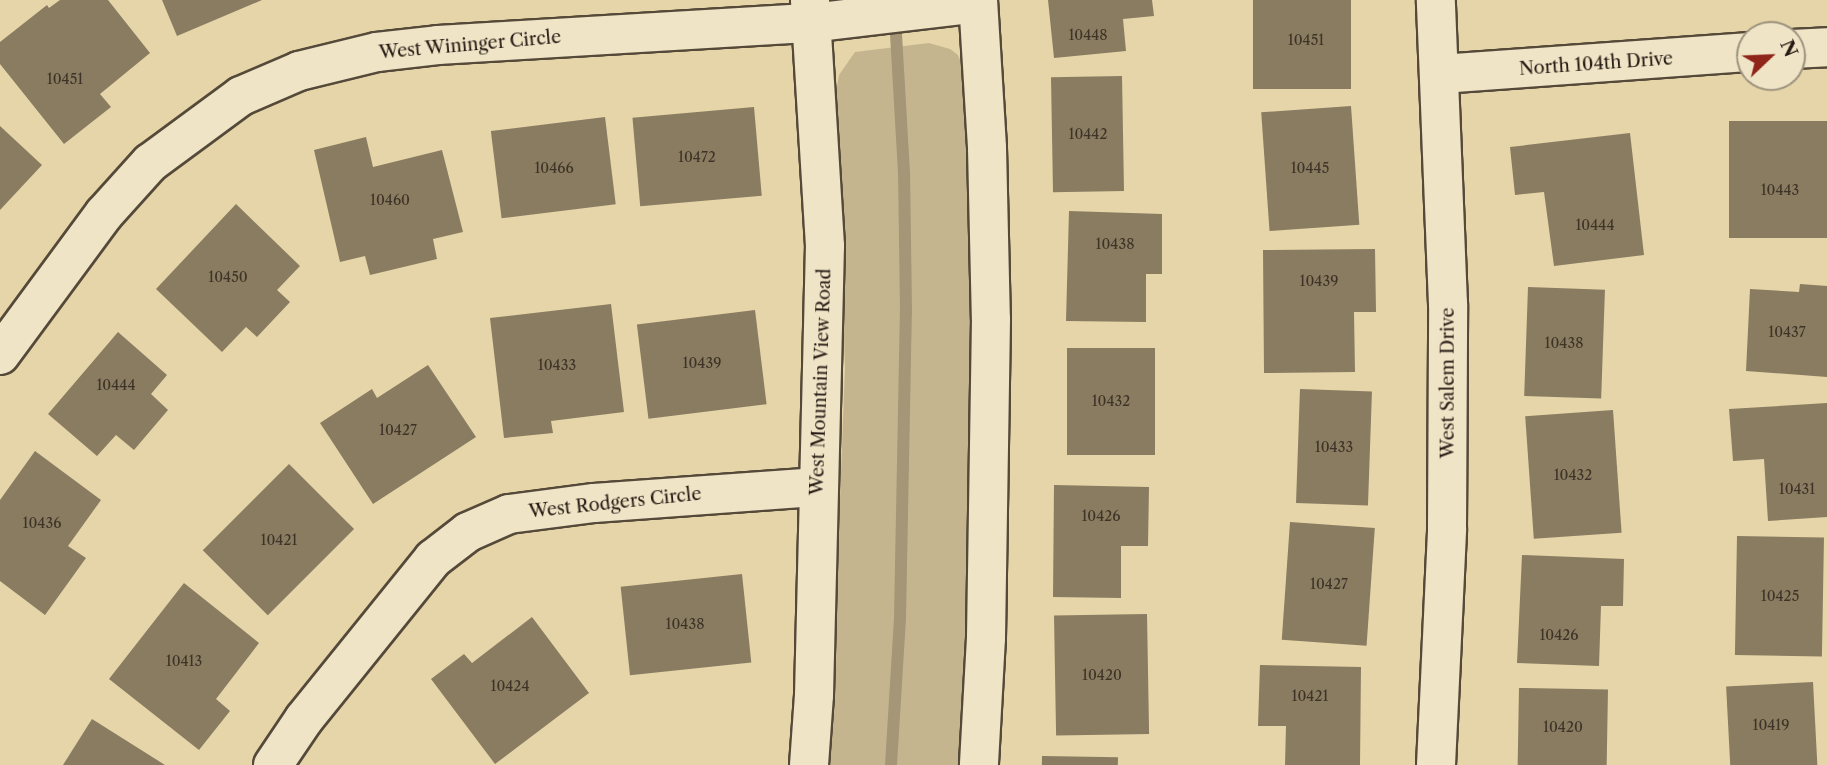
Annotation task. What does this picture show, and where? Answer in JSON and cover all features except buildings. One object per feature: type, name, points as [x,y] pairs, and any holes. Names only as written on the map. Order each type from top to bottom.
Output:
[{"type":"street","name":"West Salem Drive","points":[[1436,0],[1448,304],[1447,515],[1436,765]]},
{"type":"street","name":"West Wininger Circle","points":[[0,355],[104,214],[150,163],[241,96],[299,71],[377,52],[438,45],[810,12],[978,1]]},
{"type":"street","points":[[978,1],[987,148],[991,318],[986,638],[979,765]]},
{"type":"street","name":"West Mountain View Road","points":[[809,765],[814,695],[825,246],[810,12]]},
{"type":"street","points":[[1806,48],[1827,47]]},
{"type":"street","name":"North 104th Drive","points":[[1441,74],[1736,53]]},
{"type":"street","name":"West Rodgers Circle","points":[[274,765],[304,719],[433,559],[468,532],[509,514],[594,503],[818,487]]},
{"type":"shaded area","points":[[929,43],[950,49],[958,55],[967,77],[975,448],[963,765],[830,765],[845,367],[836,92],[839,75],[855,52]]},
{"type":"waterway","points":[[891,765],[900,618],[906,312],[904,173],[895,18]]}]
